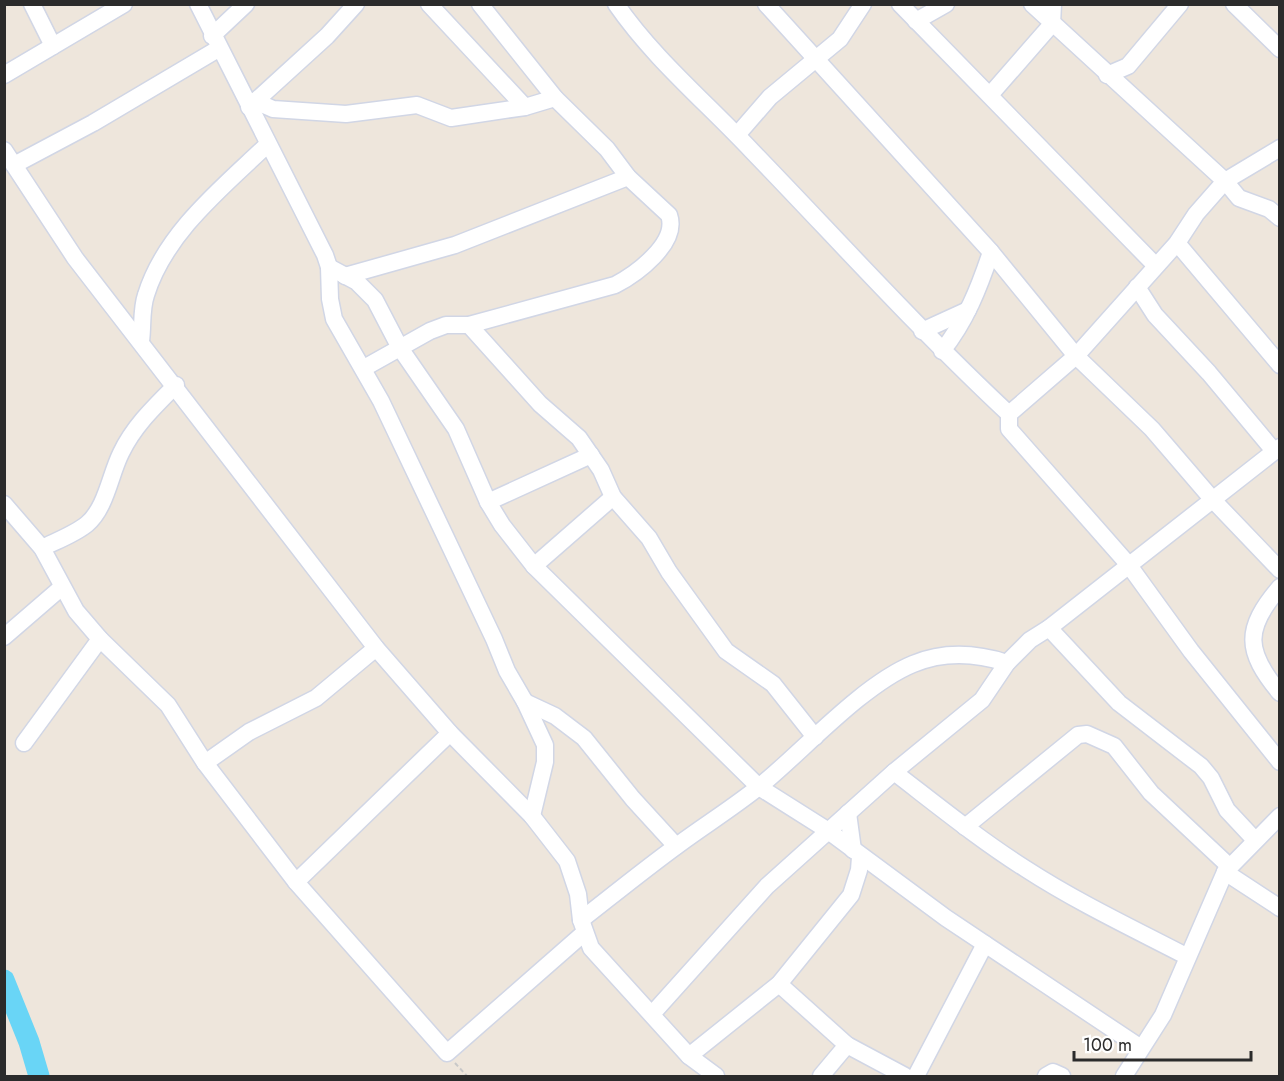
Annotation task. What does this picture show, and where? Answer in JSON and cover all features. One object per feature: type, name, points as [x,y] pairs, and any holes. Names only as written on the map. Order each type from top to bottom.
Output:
[{"type":"street","points":[[32,4],[53,46]]},
{"type":"street","points":[[4,75],[124,4]]},
{"type":"street","points":[[198,4],[215,42],[252,104],[268,144],[314,231],[329,267],[330,299],[334,319],[364,368],[544,745],[546,762],[536,789],[532,816]]},
{"type":"street","points":[[14,165],[93,123],[215,42],[246,4]]},
{"type":"street","points":[[252,104],[327,36],[356,4]]},
{"type":"street","points":[[429,4],[525,107]]},
{"type":"street","points":[[364,368],[446,325],[469,325],[615,285],[629,278],[659,249],[669,234],[672,224],[669,215],[628,177],[607,149],[555,98],[480,4]]},
{"type":"street","points":[[616,4],[649,47],[737,135],[922,331],[1009,414],[1009,429],[1128,564],[1191,651],[1280,762]]},
{"type":"street","points":[[765,4],[991,252],[1076,356],[1152,429],[1213,500],[1280,570]]},
{"type":"street","points":[[737,135],[770,97],[840,39],[863,4]]},
{"type":"street","points":[[900,4],[1155,265]]},
{"type":"street","points":[[916,21],[946,4]]},
{"type":"street","points":[[1032,4],[1225,181],[1239,198],[1269,209],[1280,218]]},
{"type":"street","points":[[990,95],[1052,24],[1053,4]]},
{"type":"street","points":[[1107,75],[1128,66],[1180,4]]},
{"type":"street","points":[[1234,4],[1280,49]]},
{"type":"street","points":[[252,104],[273,110],[346,114],[417,105],[451,118],[525,107],[555,98]]},
{"type":"street","points":[[141,341],[145,296],[158,268],[202,208],[268,144]]},
{"type":"street","points":[[1009,414],[1076,356],[1177,243],[1196,214],[1225,181],[1280,148]]},
{"type":"street","points":[[4,150],[75,258],[176,385],[376,648],[450,733],[532,816],[567,861],[578,894],[582,927],[591,948],[653,1013],[689,1056],[716,1077]]},
{"type":"street","points":[[345,276],[456,245],[628,177]]},
{"type":"street","points":[[1177,243],[1280,365]]},
{"type":"street","points":[[942,351],[956,334],[977,292],[991,252]]},
{"type":"street","points":[[329,267],[357,282],[375,300],[400,348],[456,429],[488,502],[502,525],[534,566],[759,787],[827,830],[856,854],[985,944],[1141,1048]]},
{"type":"street","points":[[653,1013],[767,886],[894,772],[982,700],[1007,663],[1030,640],[1049,628],[1277,449],[1155,315],[1137,287]]},
{"type":"street","points":[[922,331],[968,310]]},
{"type":"street","points":[[469,325],[540,404],[579,438],[613,496],[649,538],[669,572],[726,651],[773,684],[815,737]]},
{"type":"street","points":[[42,548],[86,525],[96,514],[120,455],[131,435],[143,418],[176,385]]},
{"type":"street","points":[[488,502],[591,455]]},
{"type":"street","points":[[534,566],[613,496]]},
{"type":"street","points":[[4,504],[42,548],[76,611],[100,639],[168,705],[205,763],[296,882],[447,1053],[582,927],[676,846],[759,787],[863,696],[913,664],[967,653],[1007,663]]},
{"type":"street","points":[[4,637],[62,586]]},
{"type":"street","points":[[1280,587],[1262,609],[1253,638],[1255,656],[1264,675],[1280,693]]},
{"type":"street","points":[[1049,628],[1119,703],[1202,766],[1211,778],[1227,810],[1255,840]]},
{"type":"street","points":[[24,743],[100,639]]},
{"type":"street","points":[[205,763],[249,732],[316,698],[376,648]]},
{"type":"street","points":[[525,702],[555,716],[584,738],[633,799],[676,846]]},
{"type":"street","points":[[296,882],[450,733]]},
{"type":"street","points":[[964,827],[1077,735],[1087,734],[1114,746],[1150,793],[1227,869],[1280,909]]},
{"type":"street","points":[[894,772],[964,827],[1026,870],[1090,907],[1186,956]]},
{"type":"street","points":[[510,794],[536,789]]},
{"type":"street","points":[[689,1056],[779,984],[851,895],[859,870],[848,813]]},
{"type":"street","points":[[1124,1077],[1163,1015],[1186,956],[1227,869],[1280,816]]},
{"type":"street","points":[[916,1077],[985,944]]},
{"type":"street","points":[[779,984],[847,1045],[905,1077]]},
{"type":"street","points":[[821,1077],[847,1045]]},
{"type":"street","points":[[1046,1077],[1053,1072],[1062,1077]]},
{"type":"path","points":[[447,1053],[467,1077]]},
{"type":"waterway","points":[[4,980],[29,1042],[39,1076]]}]
